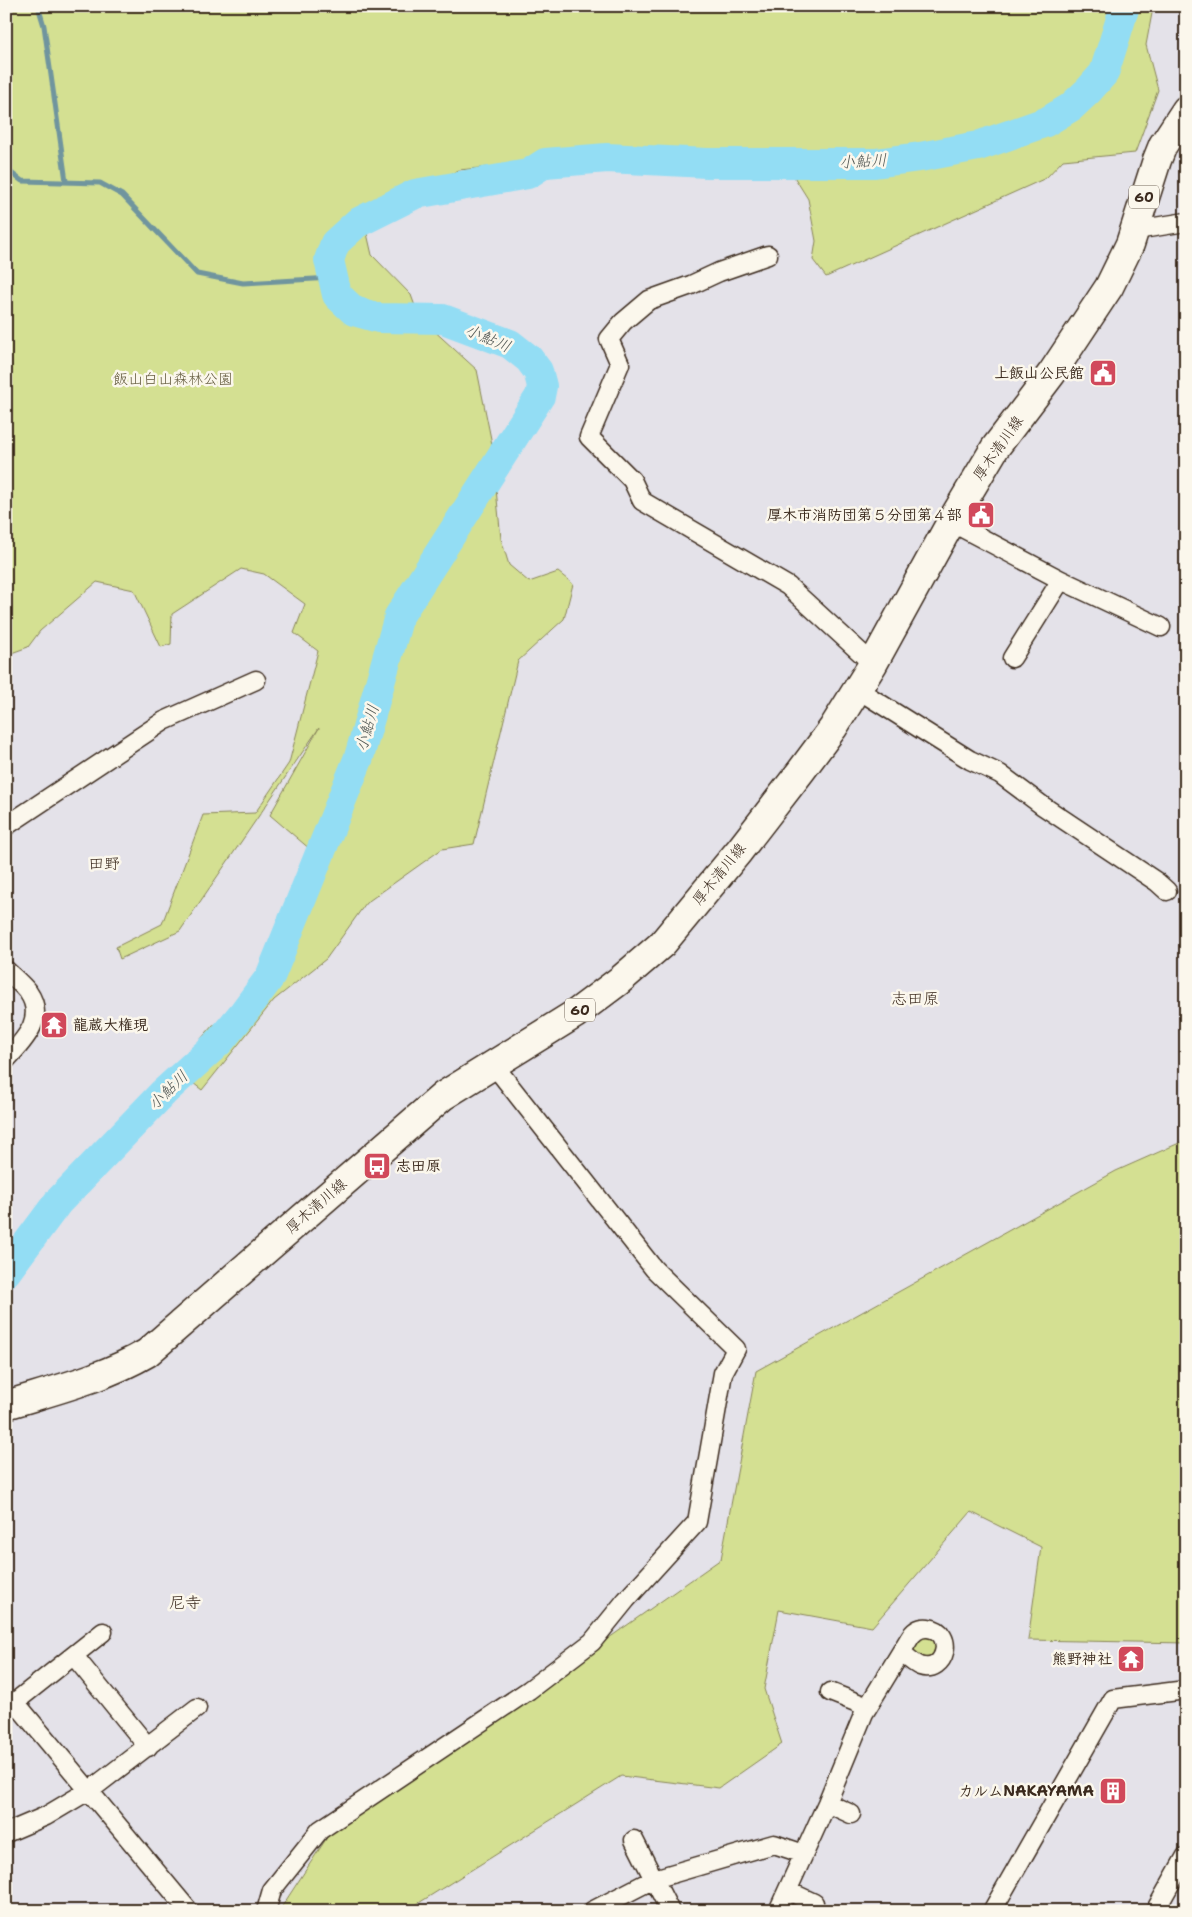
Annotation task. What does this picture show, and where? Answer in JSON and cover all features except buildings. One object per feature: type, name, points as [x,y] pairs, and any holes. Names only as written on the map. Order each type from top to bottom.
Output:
[{"type":"main road","name":"厚木清川線","points":[[6,1406],[99,1376],[124,1366],[148,1353],[443,1096],[575,1014],[619,982],[662,944],[739,851],[833,728],[873,664],[951,522],[995,448],[1052,373],[1105,294],[1130,244],[1150,177],[1160,153],[1186,110]]},
{"type":"street","points":[[1135,227],[1142,229],[1186,222]]},
{"type":"street","points":[[768,255],[719,272],[691,286],[649,300],[623,322],[610,338],[620,364],[589,437],[632,480],[642,501],[788,586],[873,664]]},
{"type":"street","points":[[951,522],[1061,580],[1161,627]]},
{"type":"street","points":[[1012,658],[1061,580]]},
{"type":"street","points":[[6,826],[164,721],[256,680]]},
{"type":"street","points":[[857,689],[970,760],[1000,774],[1043,806],[1157,882],[1167,891]]},
{"type":"street","points":[[6,970],[29,993],[36,1013],[30,1032],[6,1060]]},
{"type":"street","points":[[266,1911],[272,1890],[320,1830],[529,1690],[592,1642],[626,1600],[697,1522],[723,1373],[736,1349],[654,1269],[493,1064]]},
{"type":"street","points":[[103,1632],[15,1702],[189,1911]]},
{"type":"street","points":[[778,1911],[868,1707],[901,1652]]},
{"type":"street","points":[[74,1656],[148,1747]]},
{"type":"street","points":[[992,1911],[1113,1699],[1186,1690]]},
{"type":"street","points":[[830,1692],[868,1707]]},
{"type":"street","points":[[6,1833],[46,1816],[93,1788],[197,1708]]},
{"type":"street","points":[[827,1803],[851,1814]]},
{"type":"street","points":[[634,1840],[670,1911]]},
{"type":"street","points":[[592,1911],[654,1879],[774,1844],[804,1854]]},
{"type":"street","points":[[1155,1911],[1186,1856]]},
{"type":"street","points":[[788,1891],[814,1903]]},
{"type":"green space","name":"飯山白山森林公園","points":[[6,6],[1157,6],[1153,8],[1146,45],[1158,90],[1135,153],[1063,160],[1046,178],[826,277],[813,260],[816,241],[808,199],[793,175],[716,174],[680,155],[618,154],[459,170],[407,194],[366,229],[372,255],[411,295],[419,317],[477,370],[491,439],[501,539],[509,565],[529,582],[558,572],[573,584],[564,619],[518,661],[474,844],[442,849],[366,903],[326,959],[274,1000],[202,1090],[175,1069],[213,1025],[237,1017],[331,850],[311,850],[270,815],[319,728],[180,931],[120,959],[116,947],[162,924],[203,815],[255,813],[289,763],[318,651],[294,633],[305,604],[264,574],[241,569],[172,614],[171,644],[161,647],[134,590],[97,582],[40,631],[28,647],[6,655]]},
{"type":"green space","points":[[1186,1140],[1186,1643],[1028,1640],[1041,1547],[971,1512],[872,1627],[779,1610],[764,1689],[782,1744],[719,1788],[621,1776],[406,1911],[279,1911],[328,1836],[721,1559],[756,1371],[1116,1171]]},
{"type":"green space","points":[[917,1636],[936,1637],[938,1653],[925,1660],[915,1655],[913,1648]]},
{"type":"waterway","points":[[38,6],[44,26],[66,181]]},
{"type":"waterway","name":"小鮎川","points":[[6,1272],[58,1202],[164,1092],[220,1041],[270,977],[359,757],[399,616],[540,396],[542,386],[538,371],[529,359],[510,344],[443,319],[379,318],[354,311],[337,295],[329,260],[335,243],[357,223],[415,194],[528,174],[545,163],[607,158],[707,163],[875,163],[978,146],[1046,122],[1071,107],[1088,91],[1104,73],[1125,6]]},
{"type":"waterway","points":[[6,169],[22,181],[100,183],[122,195],[197,274],[243,283],[332,278]]},
{"type":"place","name":"上飯山公民館","points":[[1103,373]]},
{"type":"place","name":"厚木市消防団第５分団第４部","points":[[981,515]]},
{"type":"place","name":"龍蔵大権現","points":[[54,1025]]},
{"type":"place","name":"志田原","points":[[377,1166]]},
{"type":"place","name":"熊野神社","points":[[1131,1659]]},
{"type":"place","name":"カルムNAKAYAMA","points":[[1113,1791]]},
{"type":"district","name":"田野","points":[[104,863]]},
{"type":"district","name":"志田原","points":[[915,998]]},
{"type":"district","name":"尼寺","points":[[185,1602]]}]
